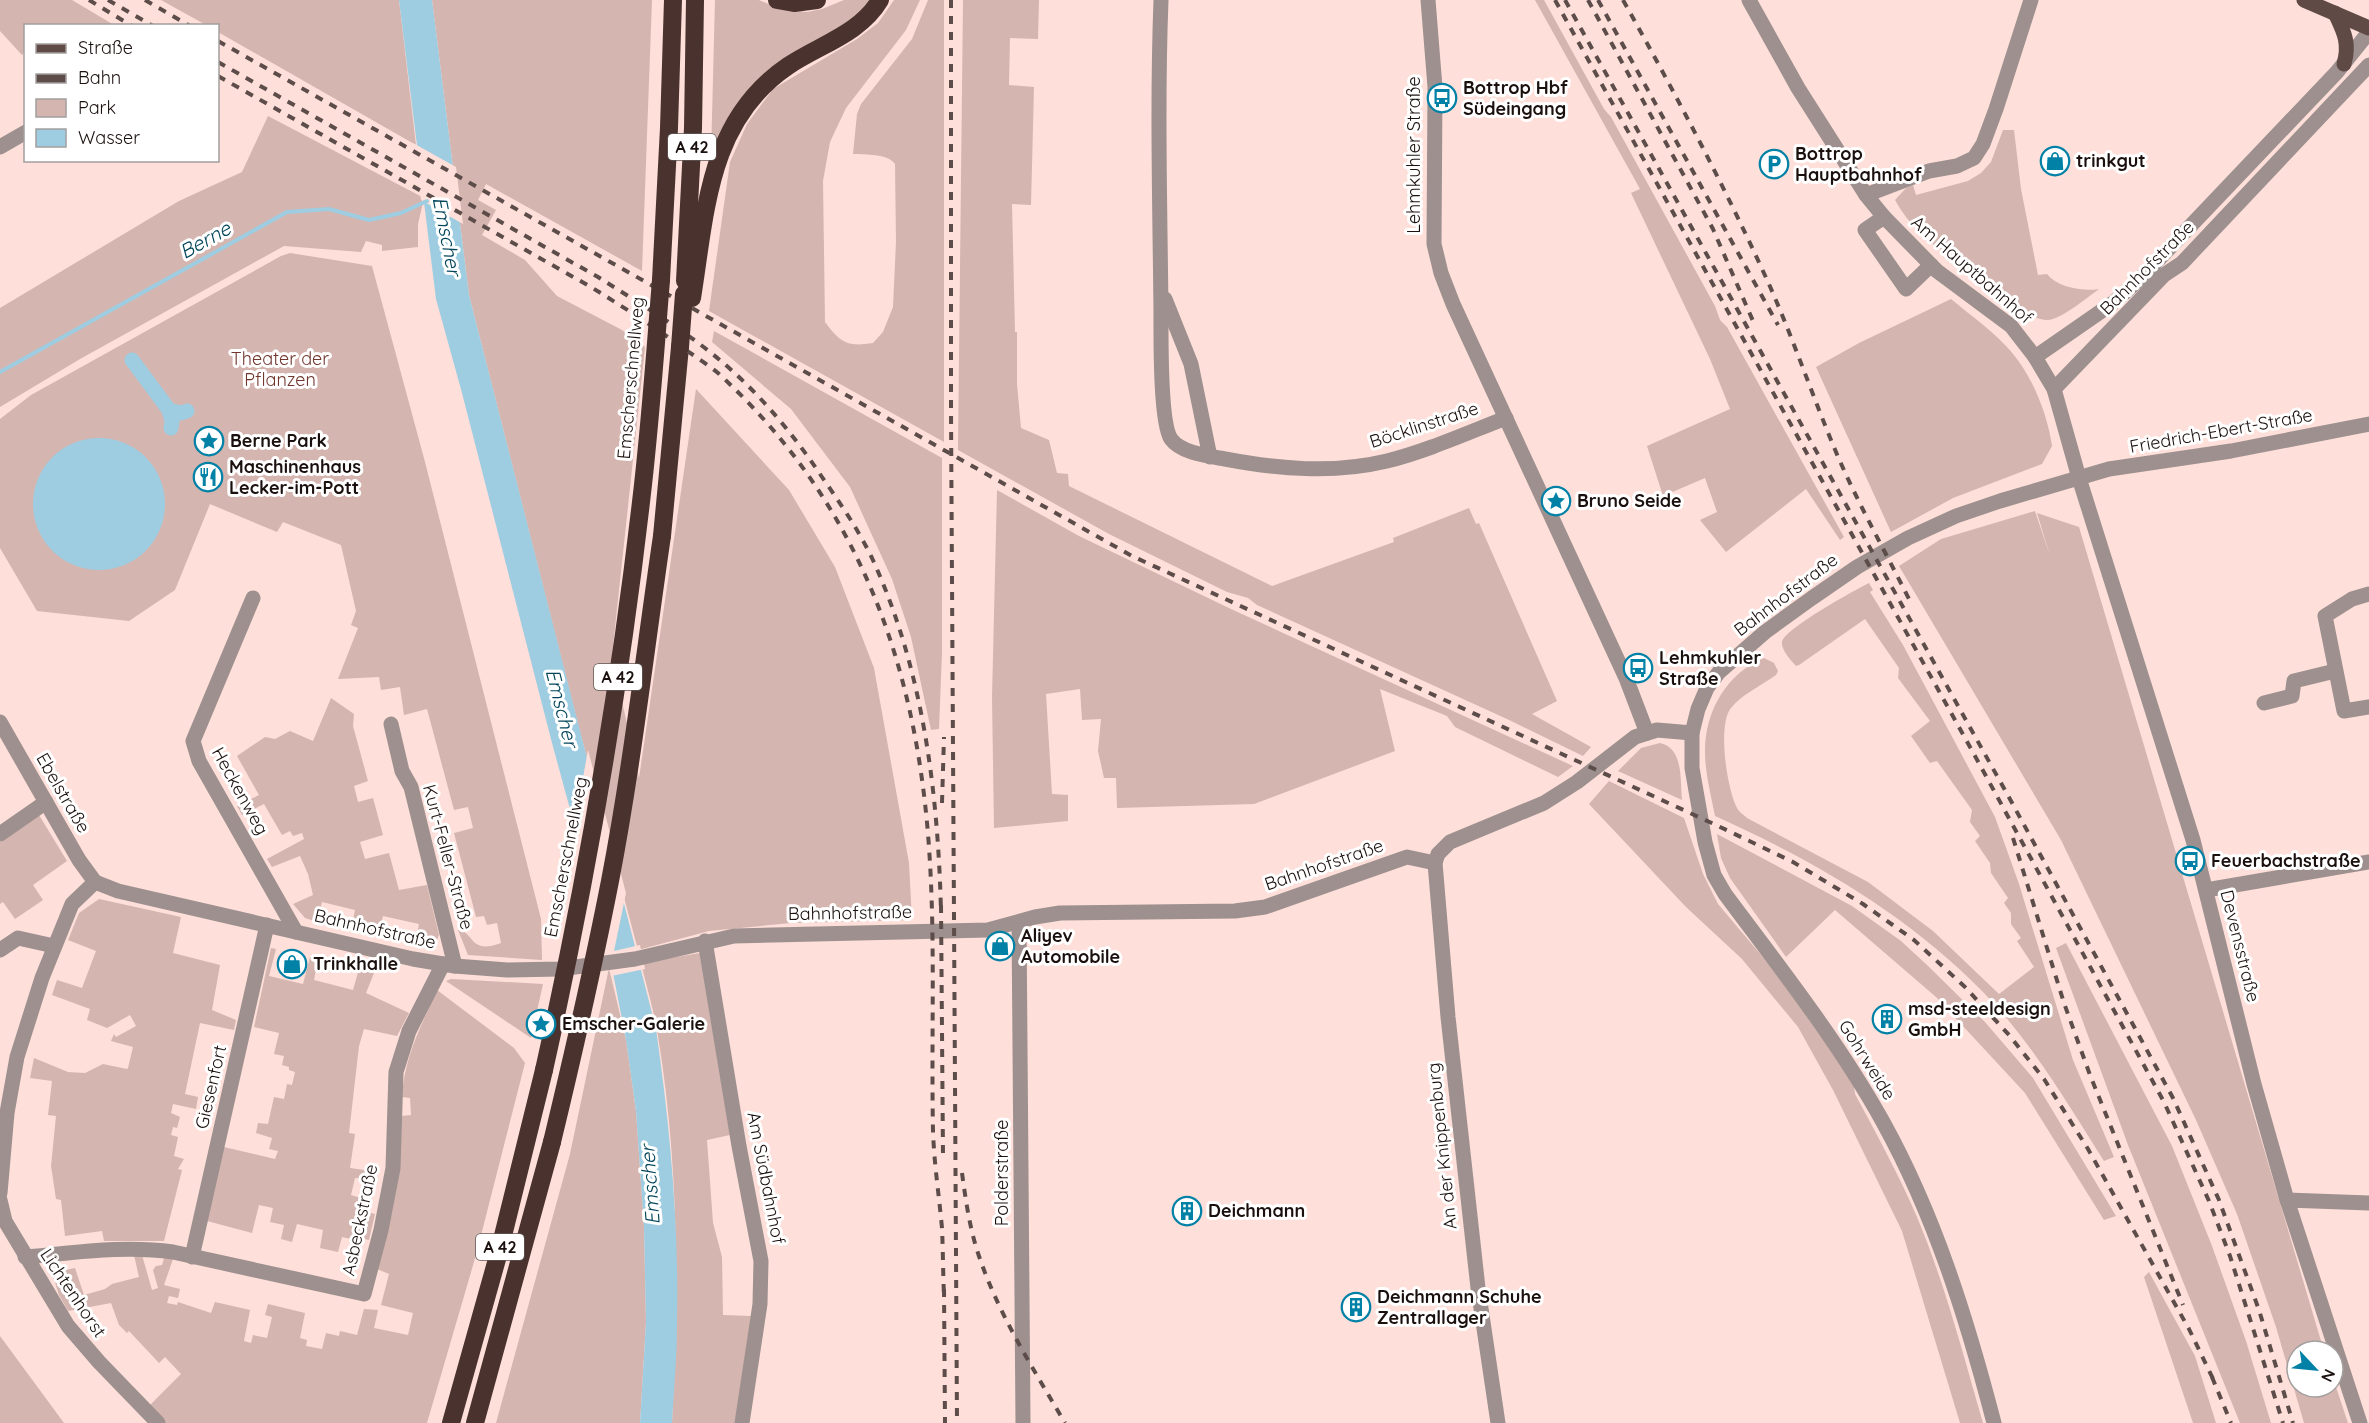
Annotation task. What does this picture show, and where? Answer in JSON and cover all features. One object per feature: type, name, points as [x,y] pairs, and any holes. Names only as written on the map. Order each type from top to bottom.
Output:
[{"type":"highway","name":"Emscherschnellweg","points":[[451,1423],[496,1264],[544,1070],[587,862],[620,664],[641,501],[661,280],[673,0]]},
{"type":"highway","name":"A 42","points":[[475,1423],[552,1142],[610,880],[629,767],[662,536],[680,346],[688,296],[695,0]]},
{"type":"highway","points":[[777,0],[794,3],[817,0]]},
{"type":"highway","points":[[688,296],[713,177],[730,129],[743,109],[770,79],[853,28],[880,0]]},
{"type":"main road","points":[[2304,0],[2369,31]]},
{"type":"main road","points":[[2335,13],[2344,32],[2348,49],[2344,64]]},
{"type":"street","name":"Böcklinstraße","points":[[1161,0],[1158,87],[1162,361],[1167,428],[1171,439],[1182,448],[1210,457],[1270,467],[1319,469],[1387,461],[1443,443],[1506,418]]},
{"type":"street","name":"Lehmkuhler Straße","points":[[1428,0],[1435,87],[1434,244],[1441,273],[1453,304],[1626,678],[1647,733]]},
{"type":"street","name":"Am Hauptbahnhof","points":[[1749,0],[1798,88],[1866,195],[1884,218],[1931,265],[2011,326],[2036,357],[2054,389]]},
{"type":"street","points":[[1866,195],[1929,171],[1957,166],[1974,158],[1983,144],[2031,0]]},
{"type":"street","points":[[2025,19],[2036,0]]},
{"type":"street","name":"Bahnhofstraße","points":[[2036,357],[2114,303],[2140,279],[2344,64],[2369,31]]},
{"type":"street","name":"Bahnhofstraße","points":[[2054,389],[2164,275],[2182,263],[2369,65]]},
{"type":"street","points":[[0,147],[24,133]]},
{"type":"street","points":[[1884,218],[1865,230],[1906,289],[1931,265]]},
{"type":"street","name":"Böcklinstraße","points":[[1161,288],[1191,364],[1210,457]]},
{"type":"street","points":[[2054,389],[2079,478]]},
{"type":"street","name":"Friedrich-Ebert-Straße","points":[[2079,478],[2109,469],[2230,451],[2369,424]]},
{"type":"street","name":"Bahnhofstraße","points":[[1692,733],[1707,688],[1719,672],[1765,632],[1857,567],[1908,538],[1956,516],[2079,478]]},
{"type":"street","name":"Devensstraße","points":[[2079,478],[2193,840],[2254,1084],[2288,1200],[2360,1423]]},
{"type":"street","points":[[2369,594],[2352,599],[2325,616],[2344,711],[2369,707]]},
{"type":"street","name":"Heckenweg","points":[[253,598],[193,741],[199,761],[296,932]]},
{"type":"street","points":[[2264,703],[2292,696],[2294,681],[2335,671]]},
{"type":"street","name":"Ebelstraße","points":[[0,722],[79,860],[95,882]]},
{"type":"street","name":"Kurt-Feller-Straße","points":[[391,724],[402,771],[411,787],[449,965]]},
{"type":"street","points":[[1435,863],[1438,854],[1450,842],[1544,803],[1577,782],[1624,744],[1657,730],[1692,733]]},
{"type":"street","name":"Gohrweide","points":[[1692,733],[1692,768],[1705,842],[1714,875],[1725,894],[1837,1047],[1883,1122],[1926,1209],[1972,1338],[1994,1423]]},
{"type":"street","points":[[0,834],[46,802]]},
{"type":"street","name":"Bahnhofstraße","points":[[95,882],[118,891],[449,965],[507,970],[590,967],[734,936],[988,930],[1035,917],[1060,913],[1235,911],[1265,907],[1407,857],[1435,863]]},
{"type":"street","points":[[2206,890],[2369,862]]},
{"type":"street","name":"An der Knippenburg","points":[[1435,863],[1448,1017],[1478,1288],[1498,1423]]},
{"type":"street","points":[[0,1193],[7,1113],[17,1057],[54,946],[72,904],[95,882]]},
{"type":"street","name":"Polderstraße","points":[[1019,922],[1023,1423]]},
{"type":"street","name":"Giesenfort","points":[[192,1257],[267,925]]},
{"type":"street","points":[[0,950],[18,938],[54,946]]},
{"type":"street","name":"Am Südbahnhof","points":[[705,941],[739,1146],[761,1261],[760,1304],[742,1423]]},
{"type":"street","name":"Asbeckstraße","points":[[25,1257],[138,1249],[192,1257],[364,1294],[381,1230],[393,1168],[396,1072],[409,1031],[449,965]]},
{"type":"street","name":"Lichtenhorst","points":[[0,1200],[4,1221],[76,1337],[158,1423]]},
{"type":"street","points":[[2288,1200],[2369,1203]]},
{"type":"green space","points":[[0,0],[72,0],[112,24],[24,24],[24,52],[22,55],[0,31]]},
{"type":"green space","points":[[161,0],[399,0],[416,145],[219,33],[219,24],[204,24]]},
{"type":"green space","points":[[432,0],[652,0],[642,271],[486,184],[478,200],[496,210],[482,235],[525,260],[557,296],[622,330],[645,347],[612,656],[639,778],[696,389],[789,490],[835,567],[874,668],[909,863],[912,920],[791,923],[709,931],[638,950],[469,295]]},
{"type":"green space","points":[[715,0],[759,0],[780,9],[807,12],[844,0],[871,0],[853,19],[796,53],[711,156]]},
{"type":"green space","points":[[894,0],[920,0],[906,30],[846,108],[830,142],[823,181],[825,322],[845,342],[873,343],[883,332],[893,307],[896,242],[895,164],[882,156],[853,154],[857,114],[861,104],[912,39],[928,0],[944,0],[944,442],[709,311],[730,162],[747,124],[773,89],[857,39],[878,23]]},
{"type":"green space","points":[[963,0],[1039,0],[1038,39],[1010,38],[1009,85],[1034,87],[1031,205],[1012,204],[1015,332],[1017,332],[1017,384],[1021,428],[1049,440],[1057,473],[1068,474],[1069,486],[1272,586],[1394,542],[1393,538],[1469,508],[1476,524],[1479,523],[1557,701],[1532,714],[1591,747],[1583,756],[1257,605],[1248,598],[1227,592],[1109,534],[958,450]]},
{"type":"green space","points":[[1535,0],[1544,0],[1604,109],[1611,117],[1715,306],[1720,320],[1727,327],[1844,537],[1840,540],[1806,489],[1726,552],[1700,520],[1717,512],[1705,478],[1663,496],[1647,446],[1730,409],[1710,359],[1631,193],[1640,189]]},
{"type":"green space","points":[[268,116],[424,198],[418,224],[418,247],[382,251],[382,245],[366,241],[361,252],[284,246],[80,359],[0,407],[0,308],[179,201],[242,172]]},
{"type":"green space","points":[[2003,130],[2014,130],[2021,189],[2038,275],[2047,274],[2057,282],[2071,288],[2099,289],[2053,319],[2040,319],[2027,313],[1999,289],[1941,250],[1916,228],[1895,200],[1906,188],[1913,185],[1916,195],[1968,181],[1981,173],[1991,162]]},
{"type":"green space","name":"Berne Park","points":[[290,253],[372,266],[425,462],[541,919],[542,960],[468,955],[458,930],[478,945],[491,946],[501,943],[497,923],[487,925],[484,916],[476,917],[454,833],[473,828],[468,807],[454,810],[427,709],[404,715],[400,687],[381,690],[379,677],[338,679],[358,628],[351,625],[356,611],[341,545],[283,522],[277,532],[210,504],[175,590],[129,621],[37,611],[0,548],[0,419],[31,395]]},
{"type":"green space","points":[[1951,299],[1999,339],[2022,366],[2042,405],[2052,446],[2042,464],[1953,498],[1891,532],[1816,367],[1859,343]]},
{"type":"green space","points":[[714,331],[942,458],[942,652],[939,729],[931,730],[911,637],[892,579],[850,487],[791,409],[712,342]]},
{"type":"green space","points":[[997,490],[1079,536],[1231,609],[1573,766],[1558,777],[1455,727],[1447,716],[1380,689],[1395,751],[1254,804],[1117,808],[1116,778],[1104,778],[1098,751],[1101,719],[1082,720],[1080,689],[1046,694],[1052,794],[1068,795],[1068,821],[994,828],[992,697]]},
{"type":"green space","points":[[2035,511],[2050,556],[2037,513],[2079,527],[2320,1339],[2285,1339],[2285,1358],[2237,1214],[2196,1120],[2061,840],[1899,566],[1941,539]]},
{"type":"green space","points":[[1869,583],[1873,590],[1870,592],[1903,645],[1995,817],[2019,884],[2073,1060],[2114,1157],[2104,1161],[2033,1052],[1983,992],[1954,964],[1923,938],[1857,891],[1788,851],[1715,816],[1705,759],[1709,722],[1714,708],[1729,683],[1739,673],[1764,658],[1774,663],[1778,671],[1776,675],[1735,703],[1727,716],[1725,728],[1727,772],[1733,799],[1739,811],[1747,818],[1868,882],[1933,931],[1999,994],[2034,967],[2017,941],[2021,938],[2011,924],[2011,913],[2004,903],[2008,898],[1991,873],[1990,863],[1975,841],[1980,836],[1970,822],[1972,810],[1937,761],[1930,763],[1911,736],[1930,721],[1898,678],[1899,668],[1865,619],[1799,665],[1796,666],[1783,648],[1782,642],[1794,628]]},
{"type":"green space","points":[[331,698],[354,714],[353,726],[368,781],[354,786],[358,802],[373,798],[383,835],[360,842],[365,859],[389,853],[399,890],[427,885],[439,935],[432,945],[415,945],[419,924],[383,916],[378,936],[351,930],[355,910],[322,902],[317,922],[305,918],[293,904],[313,895],[308,874],[300,856],[272,867],[267,859],[304,839],[302,833],[293,836],[290,831],[282,835],[264,804],[242,815],[237,806],[259,795],[237,756],[265,737],[275,739],[290,731],[313,741]]},
{"type":"green space","points":[[1660,743],[1668,746],[1677,758],[1682,800],[1618,771],[1641,748]]},
{"type":"green space","points":[[1609,781],[1684,818],[1703,874],[1718,904],[1767,962],[1827,1044],[1854,1086],[1855,1094],[1888,1155],[1927,1242],[1953,1319],[1983,1423],[1960,1423],[1902,1231],[1833,1090],[1798,1027],[1742,959],[1686,907],[1589,804]]},
{"type":"green space","points":[[39,815],[67,861],[33,885],[43,900],[15,919],[3,902],[0,904],[0,842]]},
{"type":"green space","points":[[1717,834],[1852,906],[1901,941],[1927,965],[1985,1022],[2033,1078],[2116,1216],[2104,1220],[2025,1093],[1936,997],[1835,910],[1786,957],[1730,878],[1721,858]]},
{"type":"green space","points":[[99,899],[181,917],[173,953],[220,965],[212,1010],[236,1020],[234,1030],[200,1023],[185,1094],[198,1097],[196,1109],[173,1104],[171,1113],[180,1117],[177,1128],[173,1127],[171,1135],[178,1137],[174,1156],[184,1159],[178,1169],[182,1170],[164,1241],[104,1241],[102,1231],[65,1236],[61,1200],[56,1199],[51,1166],[56,1116],[48,1115],[52,1081],[30,1078],[34,1058],[68,1072],[85,1073],[103,1064],[128,1068],[133,1047],[111,1041],[114,1034],[116,1037],[136,1026],[130,1015],[107,1028],[87,1020],[90,1009],[52,995],[57,980],[82,988],[96,951],[68,940],[79,913]]},
{"type":"green space","points":[[2066,943],[2172,1146],[2212,1246],[2246,1341],[2271,1423],[2240,1423],[2128,1145],[2056,948]]},
{"type":"green space","points":[[271,948],[276,949],[269,976],[303,984],[310,957],[318,959],[314,980],[353,990],[359,969],[374,973],[366,993],[409,1013],[397,1036],[364,1029],[359,1046],[349,1133],[355,1134],[350,1168],[371,1171],[369,1179],[355,1178],[351,1195],[364,1199],[361,1210],[375,1214],[369,1240],[360,1238],[359,1241],[342,1237],[338,1252],[320,1248],[323,1230],[297,1224],[292,1242],[281,1239],[284,1225],[270,1222],[273,1208],[259,1205],[252,1233],[207,1221],[224,1147],[275,1159],[278,1151],[269,1149],[272,1138],[256,1133],[258,1123],[268,1124],[274,1097],[284,1099],[287,1084],[292,1085],[295,1072],[282,1065],[284,1056],[274,1054],[279,1033],[254,1027]]},
{"type":"green space","points":[[700,953],[730,1135],[707,1140],[713,1223],[722,1257],[723,1315],[751,1316],[735,1423],[672,1423],[676,1275],[670,1127],[654,1013],[641,963]]},
{"type":"green space","points":[[609,968],[626,1040],[636,1111],[644,1227],[646,1322],[640,1423],[496,1423],[570,1154]]},
{"type":"green space","points":[[451,979],[543,984],[531,1038],[446,981]]},
{"type":"green space","points":[[437,990],[514,1048],[525,1063],[476,1255],[427,1423],[164,1423],[148,1407],[181,1374],[165,1357],[159,1363],[129,1331],[127,1333],[119,1325],[111,1303],[68,1311],[59,1295],[52,1273],[75,1268],[84,1295],[139,1277],[134,1255],[142,1255],[152,1290],[158,1288],[153,1270],[156,1266],[162,1265],[164,1258],[173,1259],[164,1285],[180,1289],[178,1298],[169,1296],[167,1303],[177,1305],[178,1302],[211,1313],[215,1302],[250,1310],[244,1341],[251,1343],[253,1335],[267,1338],[272,1317],[265,1315],[268,1304],[305,1313],[300,1338],[307,1340],[306,1346],[322,1349],[326,1333],[339,1336],[340,1331],[357,1335],[364,1309],[378,1310],[374,1328],[408,1335],[413,1313],[381,1305],[389,1274],[377,1269],[401,1116],[411,1115],[410,1098],[402,1097],[406,1069],[414,1042]]},
{"type":"green space","points":[[2149,1272],[2195,1356],[2216,1423],[2193,1423],[2144,1277]]},
{"type":"green space","points":[[0,1336],[64,1423],[0,1423]]},
{"type":"green space","points":[[2297,1399],[2340,1399],[2348,1423],[2304,1423]]},
{"type":"water","name":"Emscher","points":[[399,0],[432,0],[469,295],[656,1029],[669,1138],[677,1249],[677,1335],[672,1423],[640,1423],[646,1322],[644,1227],[636,1111],[626,1040],[609,952],[436,299]]},
{"type":"water","points":[[99,438],[124,443],[146,457],[160,479],[165,504],[160,529],[146,551],[124,565],[99,570],[74,565],[52,551],[38,529],[33,504],[38,479],[52,457],[74,443]]},
{"type":"pier","points":[[413,143],[456,167],[463,224],[421,200]]},
{"type":"pier","points":[[588,750],[626,893],[614,951],[640,945],[645,969],[611,976],[573,833]]},
{"type":"waterway","name":"Berne","points":[[0,372],[287,212],[329,209],[369,220],[401,213],[427,201]]},
{"type":"waterway","points":[[132,360],[169,410],[181,413],[187,411]]},
{"type":"waterway","points":[[169,410],[171,428]]},
{"type":"railway","points":[[89,0],[129,24]]},
{"type":"railway","points":[[108,0],[150,24]]},
{"type":"railway","points":[[145,0],[187,24]]},
{"type":"railway","points":[[951,0],[957,1423]]},
{"type":"railway","points":[[1555,0],[1975,756],[2164,1102],[2209,1201],[2230,1256],[2283,1423]]},
{"type":"railway","points":[[1565,0],[2011,801],[2173,1098],[2219,1200],[2259,1310],[2293,1423]]},
{"type":"railway","points":[[1588,0],[1713,229],[1753,321]]},
{"type":"railway","points":[[1598,0],[1778,325]]},
{"type":"railway","points":[[1623,0],[1734,210],[1777,304],[1839,459],[1910,601]]},
{"type":"railway","points":[[219,42],[1132,556],[1716,825],[1793,862],[1863,904],[1914,940],[1965,987],[2009,1035],[2044,1079],[2088,1149],[2189,1329],[2216,1385]]},
{"type":"railway","points":[[219,63],[598,277],[692,338],[721,361],[776,416],[811,461],[861,537],[872,558],[904,643],[924,731],[931,776],[941,912]]},
{"type":"railway","points":[[219,77],[591,287],[651,325],[706,364],[718,373],[765,421],[806,472],[840,526],[868,582],[891,642],[908,703],[920,767],[930,871],[933,945],[933,1131],[942,1228],[944,1296]]},
{"type":"railway","points":[[942,803],[944,737]]},
{"type":"railway","points":[[2013,838],[2064,1003],[2090,1075],[2183,1305]]},
{"type":"railway","points":[[941,905],[943,1157]]},
{"type":"railway","points":[[962,1173],[974,1238],[988,1281],[1018,1343],[1065,1423]]},
{"type":"railway","points":[[944,1289],[945,1423]]},
{"type":"railway","points":[[2212,1377],[2231,1423]]},
{"type":"place","name":"Bottrop Hbf Südeingang","points":[[1442,98]]},
{"type":"place","name":"trinkgut","points":[[2055,161]]},
{"type":"place","name":"Bottrop Hauptbahnhof","points":[[1774,164]]},
{"type":"place","name":"Berne Park","points":[[209,441]]},
{"type":"place","name":"Maschinenhaus Lecker-im-Pott","points":[[208,477]]},
{"type":"place","name":"Bruno Seide","points":[[1556,501]]},
{"type":"place","name":"Lehmkuhler Straße","points":[[1638,668]]},
{"type":"place","name":"Feuerbachstraße","points":[[2190,861]]},
{"type":"place","name":"Aliyev Automobile","points":[[1000,946]]},
{"type":"place","name":"Trinkhalle","points":[[292,964]]},
{"type":"place","name":"msd-steeldesign GmbH","points":[[1887,1019]]},
{"type":"place","name":"Emscher-Galerie","points":[[541,1024]]},
{"type":"place","name":"Deichmann","points":[[1187,1211]]},
{"type":"place","name":"Deichmann Schuhe Zentrallager","points":[[1356,1307]]},
{"type":"park label","name":"Theater der Pflanzen","points":[[280,370]]}]
